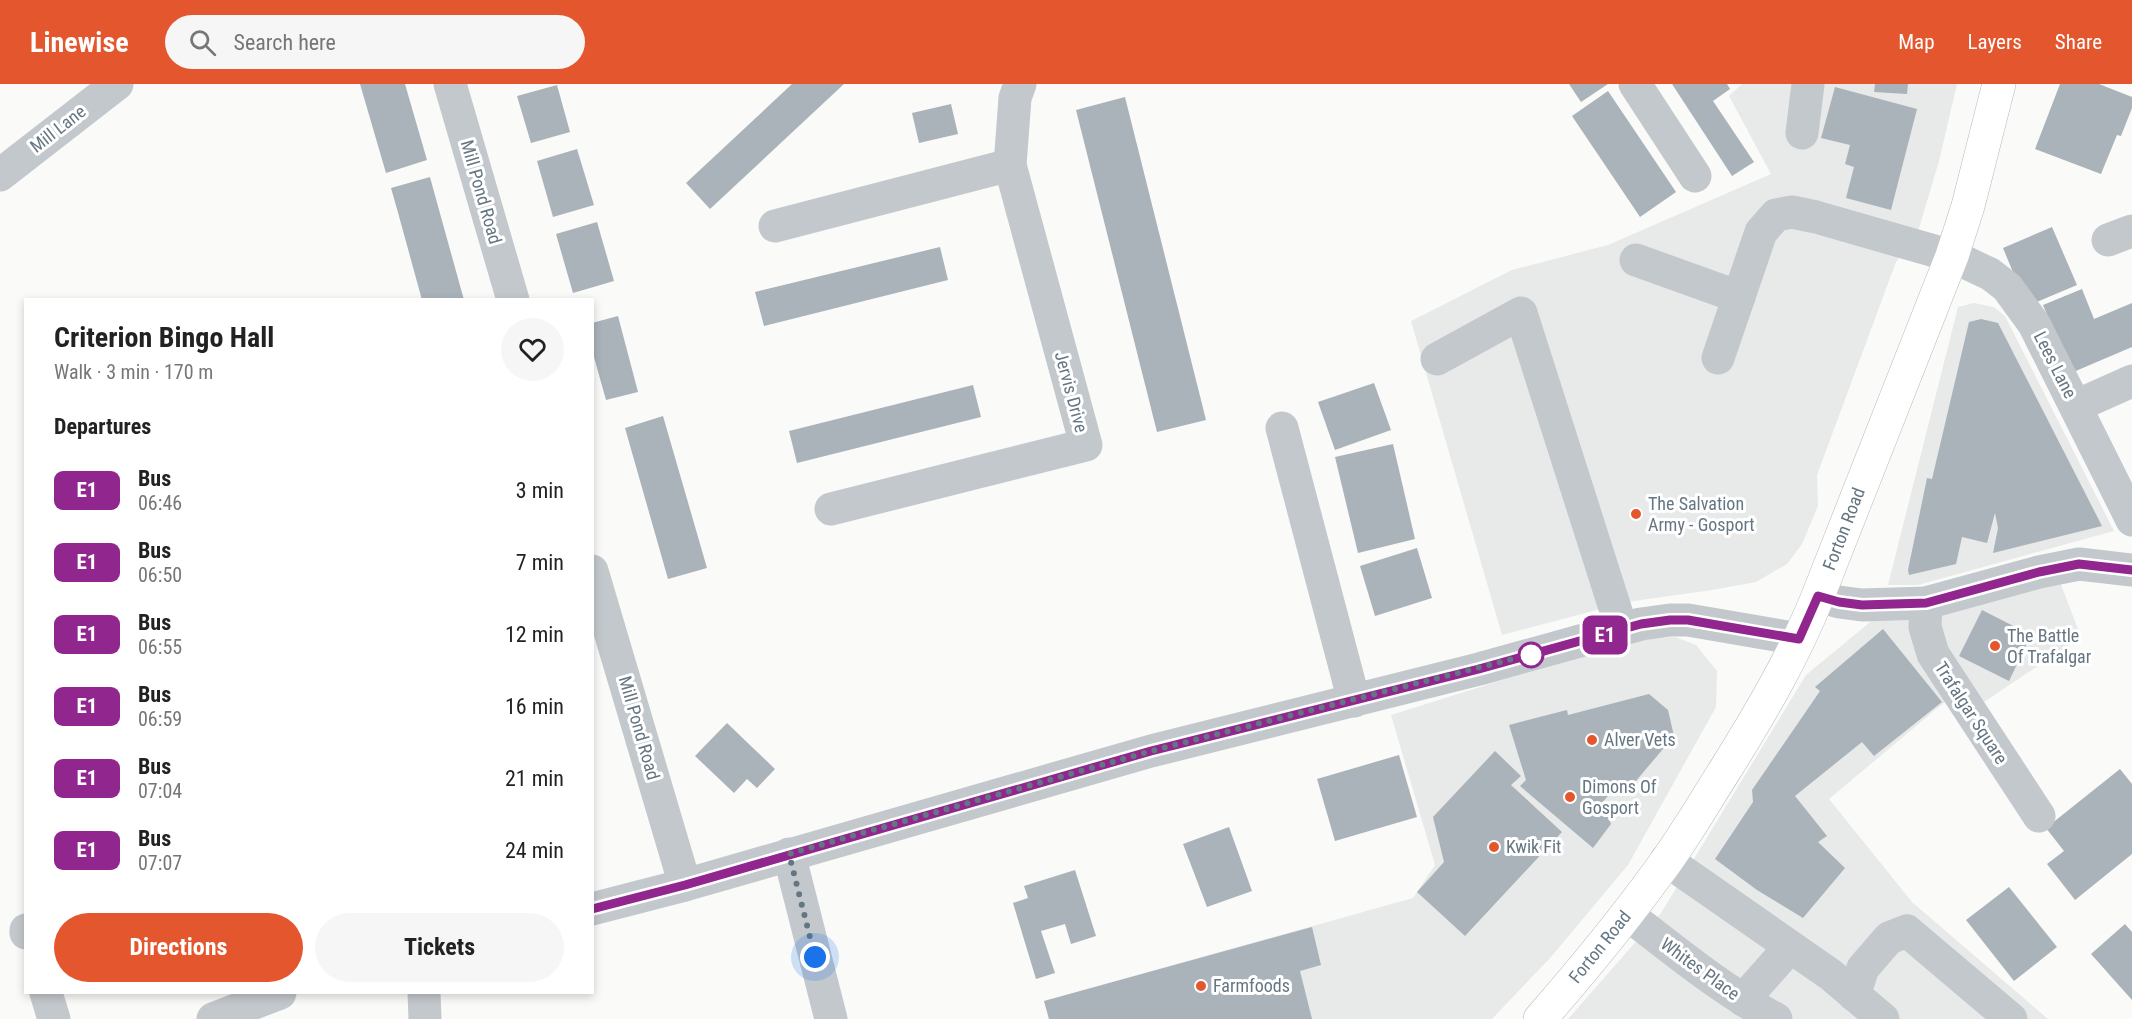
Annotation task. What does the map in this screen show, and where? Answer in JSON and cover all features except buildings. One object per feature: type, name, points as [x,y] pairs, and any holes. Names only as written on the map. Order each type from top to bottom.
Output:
[{"type":"main road","name":"Forton Road","points":[[1542,1018],[1628,914],[1666,860],[1755,721],[1799,639],[1952,256],[1974,183],[1999,84]]},
{"type":"street","name":"Mill Lane","points":[[0,175],[117,84]]},
{"type":"street","name":"Mill Pond Road","points":[[450,84],[512,298]]},
{"type":"street","name":"Jervis Drive","points":[[831,508],[1086,445],[1010,165],[1015,98],[1020,84]]},
{"type":"street","points":[[1635,84],[1695,176]]},
{"type":"street","points":[[1802,133],[1808,84]]},
{"type":"street","points":[[775,226],[1010,165]]},
{"type":"street","name":"Lees Lane","points":[[1739,297],[1761,232],[1776,215],[1792,212],[1952,256],[1989,274],[2007,287],[2034,324],[2128,512],[2129,526],[2126,537],[2117,548],[2105,556],[2079,564]]},
{"type":"street","points":[[1636,260],[1739,297],[1718,358]]},
{"type":"street","points":[[1437,359],[1521,314],[1622,630]]},
{"type":"street","points":[[2076,406],[2132,381]]},
{"type":"street","points":[[1282,428],[1354,701]]},
{"type":"street","points":[[1818,596],[1862,605],[1926,603],[2039,572],[2079,564],[2132,570]]},
{"type":"street","name":"Mill Pond Road","points":[[594,578],[685,885]]},
{"type":"street","name":"Trafalgar Square","points":[[1926,603],[1925,627],[1933,654],[2039,816]]},
{"type":"street","points":[[594,908],[685,885],[1151,751],[1479,669],[1652,622],[1688,620],[1799,639]]},
{"type":"street","points":[[789,854],[831,1019]]},
{"type":"street","points":[[1666,860],[1831,975],[1882,1019]]},
{"type":"street","name":"Whites Place","points":[[1628,914],[1715,981],[1776,1019]]},
{"type":"street","points":[[1854,995],[1863,968],[1889,938],[1907,931],[2011,1019]]},
{"type":"street","points":[[1743,1000],[1790,947]]},
{"type":"street","points":[[46,994],[54,1019]]},
{"type":"street","points":[[213,1019],[277,994]]},
{"type":"street","points":[[424,994],[425,1019]]},
{"type":"shaded area","points":[[1742,84],[1957,84],[1939,161],[1917,235],[1896,262],[1817,475],[1818,506],[1802,544],[1787,564],[1756,582],[1627,602],[1502,635],[1411,321],[1512,270],[1608,245],[1771,174],[1729,96]]},
{"type":"shaded area","points":[[1974,303],[1994,307],[2005,316],[2114,531],[1918,585],[1888,585],[1958,307]]},
{"type":"shaded area","points":[[2060,582],[2081,637],[1978,706],[1965,685],[1829,799],[1912,902],[2048,1019],[1568,1019],[1661,913],[1806,675],[1875,618]]},
{"type":"shaded area","points":[[1675,637],[1696,645],[1717,671],[1716,707],[1628,865],[1551,957],[1492,1019],[1049,1019],[1044,1001],[1413,898],[1435,865],[1391,715],[1578,656],[1649,638]]},
{"type":"bus line","name":"E1","points":[[594,908],[685,885],[1151,751],[1479,669],[1641,624],[1670,620],[1706,621],[1799,639],[1818,596],[1862,605],[1926,603],[2039,572],[2079,564],[2132,570]]},
{"type":"place","name":"The Salvation Army - Gosport","points":[[1636,514]]},
{"type":"place","name":"The Battle Of Trafalgar","points":[[1995,646]]},
{"type":"place","name":"Alver Vets","points":[[1592,740]]},
{"type":"place","name":"Dimons Of Gosport","points":[[1570,797]]},
{"type":"place","name":"Kwik Fit","points":[[1494,847]]},
{"type":"place","name":"Farmfoods","points":[[1201,986]]},
{"type":"route","points":[[815,957],[789,854],[1151,751],[1540,652],[1531,655]]}]
